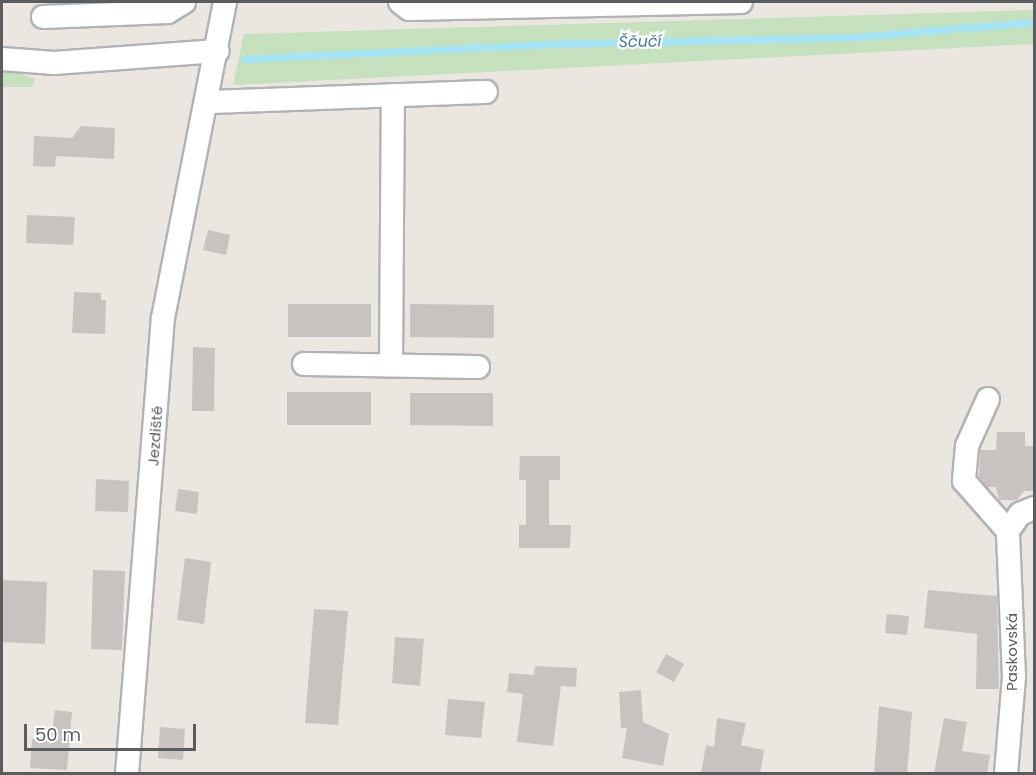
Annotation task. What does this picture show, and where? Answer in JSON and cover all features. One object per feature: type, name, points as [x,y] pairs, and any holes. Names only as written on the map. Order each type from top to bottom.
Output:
[{"type":"street","points":[[43,17],[168,12],[184,2]]},
{"type":"street","name":"Jezdiště","points":[[127,774],[163,318],[208,102],[225,2]]},
{"type":"street","points":[[400,2],[409,9],[741,2]]},
{"type":"street","points":[[2,59],[54,63],[218,51]]},
{"type":"street","points":[[208,102],[486,92]]},
{"type":"street","points":[[391,365],[393,96]]},
{"type":"street","points":[[304,364],[478,366]]},
{"type":"street","points":[[988,399],[967,446],[964,481],[1008,531],[1020,514],[1035,508]]},
{"type":"street","name":"Paskovská","points":[[1006,774],[1014,677],[1008,531]]},
{"type":"green space","points":[[1034,10],[1034,44],[233,85],[244,34]]},
{"type":"green space","points":[[2,66],[35,79],[32,87],[2,87]]},
{"type":"building","points":[[81,126],[115,128],[114,159],[56,156],[55,167],[33,166],[34,136],[72,138]]},
{"type":"building","points":[[27,215],[75,217],[73,245],[26,243]]},
{"type":"building","points":[[208,230],[230,235],[226,255],[203,250]]},
{"type":"building","points":[[74,292],[101,293],[101,300],[106,300],[105,334],[72,333]]},
{"type":"building","points":[[288,304],[371,304],[371,337],[288,337]]},
{"type":"building","points":[[410,304],[494,305],[494,338],[410,337]]},
{"type":"building","points":[[193,347],[215,348],[214,411],[192,411]]},
{"type":"building","points":[[287,392],[371,392],[371,425],[287,425]]},
{"type":"building","points":[[410,393],[493,393],[493,426],[410,425]]},
{"type":"building","points":[[997,432],[1025,432],[1025,446],[1035,446],[1035,491],[1024,491],[1017,500],[999,500],[996,487],[987,487],[979,477],[980,450],[996,450]]},
{"type":"building","points":[[520,456],[560,456],[560,480],[549,480],[549,525],[571,525],[570,548],[519,548],[519,525],[526,525],[526,480],[519,480]]},
{"type":"building","points":[[96,479],[129,481],[128,512],[95,511]]},
{"type":"building","points":[[178,489],[199,492],[197,514],[175,511]]},
{"type":"building","points":[[185,558],[211,562],[204,624],[177,620]]},
{"type":"building","points":[[93,570],[125,571],[122,650],[91,649]]},
{"type":"building","points":[[2,580],[47,582],[45,644],[2,642]]},
{"type":"building","points":[[928,590],[997,596],[999,689],[976,689],[977,634],[924,628]]},
{"type":"building","points":[[314,609],[348,611],[338,725],[305,723]]},
{"type":"building","points":[[887,614],[909,616],[907,635],[885,633]]},
{"type":"building","points":[[395,637],[424,639],[420,686],[392,683]]},
{"type":"building","points":[[666,654],[684,664],[674,682],[656,672]]},
{"type":"building","points":[[535,666],[577,668],[576,687],[561,686],[553,746],[517,742],[523,694],[507,692],[509,673],[534,675]]},
{"type":"building","points":[[641,690],[643,722],[669,734],[663,766],[622,758],[627,728],[621,728],[619,692]]},
{"type":"building","points":[[448,699],[485,702],[481,738],[445,735]]},
{"type":"building","points":[[879,706],[912,712],[907,774],[874,774]]},
{"type":"building","points":[[55,710],[72,712],[67,770],[30,768],[32,739],[51,741]]},
{"type":"building","points":[[717,718],[746,723],[741,745],[764,750],[760,774],[701,774],[706,745],[714,747]]},
{"type":"building","points":[[944,718],[967,722],[962,751],[990,755],[987,774],[934,774]]},
{"type":"building","points":[[160,727],[185,729],[183,760],[158,758]]},
{"type":"waterway","name":"Ščučí","points":[[245,59],[553,44],[857,37],[1034,22]]}]
